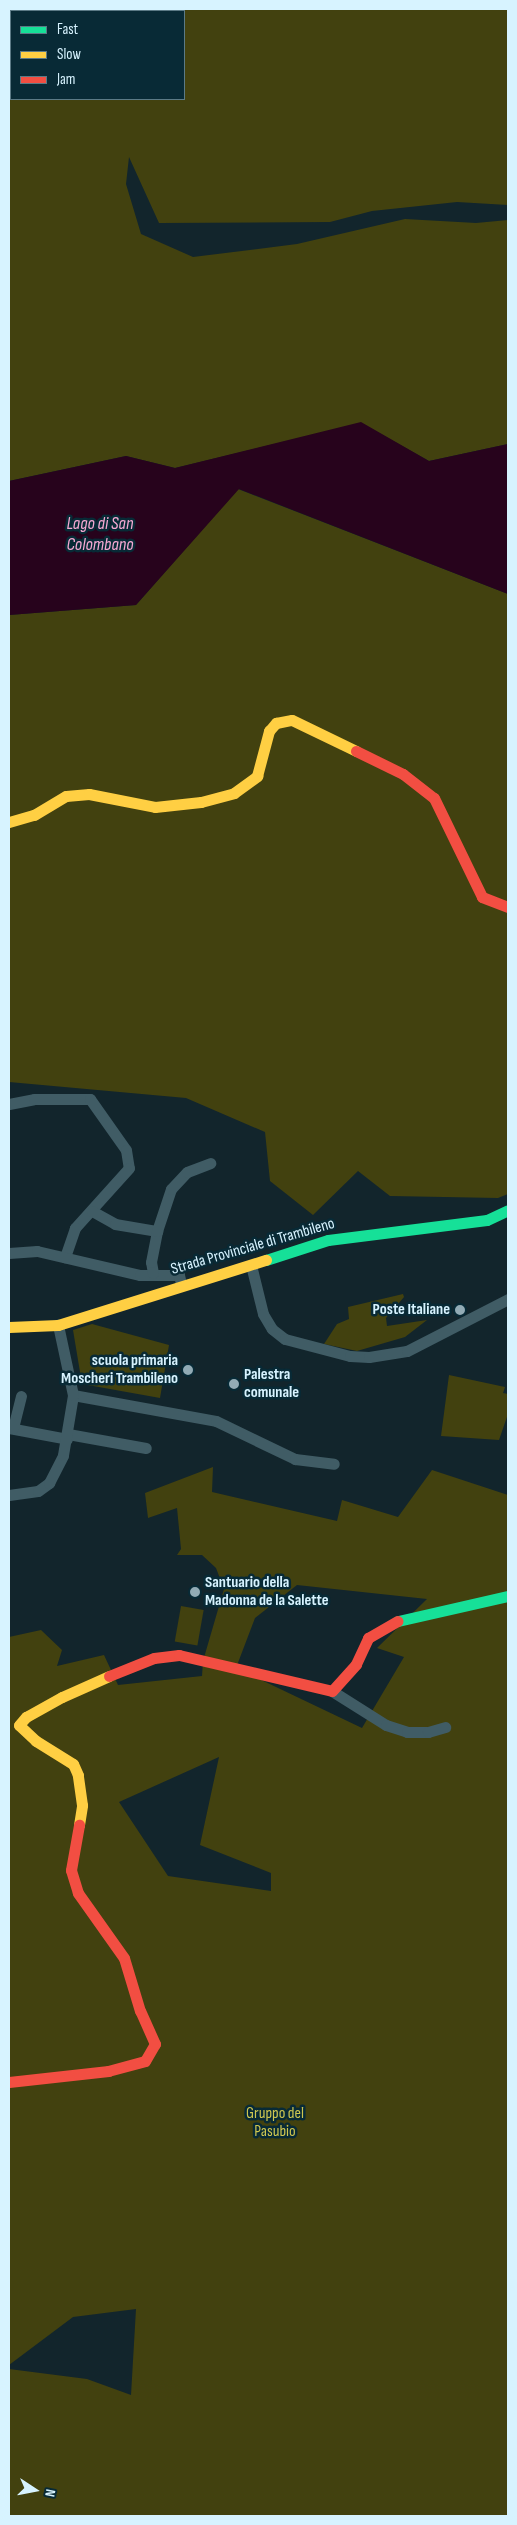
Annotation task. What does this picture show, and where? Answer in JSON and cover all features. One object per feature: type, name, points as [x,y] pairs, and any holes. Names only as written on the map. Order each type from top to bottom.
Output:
[{"type":"street","points":[[9,822],[34,815],[66,796],[89,794],[155,807],[200,802],[234,793],[258,776],[270,731],[276,723],[292,720],[403,774],[434,798],[482,896],[508,907]]},
{"type":"street","points":[[9,1104],[34,1099],[90,1099],[126,1150],[129,1168],[75,1228],[65,1257]]},
{"type":"street","points":[[153,1273],[151,1262],[157,1231],[171,1189],[178,1180],[210,1163]]},
{"type":"street","name":"Strada Provinciale di Trambileno","points":[[9,1327],[58,1325],[181,1284],[251,1265],[328,1240],[487,1220],[508,1210]]},
{"type":"street","points":[[92,1211],[115,1224],[157,1231]]},
{"type":"street","points":[[9,1253],[37,1251],[140,1275],[153,1273],[179,1275],[181,1284]]},
{"type":"street","points":[[251,1265],[263,1314],[272,1329],[285,1339],[350,1356],[380,1356],[407,1351],[508,1299]]},
{"type":"street","points":[[9,1496],[38,1491],[49,1483],[57,1473],[68,1437],[73,1395],[58,1325]]},
{"type":"street","points":[[73,1395],[216,1422],[295,1459],[334,1464]]},
{"type":"street","points":[[21,1396],[11,1428],[146,1448]]},
{"type":"street","points":[[332,1691],[356,1664],[368,1638],[376,1631],[394,1622],[508,1596]]},
{"type":"street","points":[[9,2082],[108,2071],[146,2061],[154,2044],[140,2011],[124,1958],[78,1893],[71,1870],[82,1805],[78,1775],[73,1764],[36,1741],[20,1725],[26,1717],[62,1697],[162,1657],[179,1655],[332,1691],[386,1725],[407,1732],[428,1732],[445,1727]]},
{"type":"green space","points":[[9,9],[508,9],[508,205],[457,202],[372,211],[330,222],[159,223],[129,157],[126,184],[141,234],[193,257],[297,244],[405,219],[476,223],[508,220],[508,444],[429,461],[361,423],[175,468],[126,456],[9,481]]},
{"type":"green space","points":[[238,489],[508,594],[508,1194],[498,1198],[390,1196],[358,1171],[313,1215],[270,1181],[265,1132],[186,1098],[9,1082],[9,615],[136,605]]},
{"type":"green space","points":[[403,1294],[404,1297],[386,1318],[387,1326],[427,1320],[405,1337],[357,1351],[324,1344],[337,1324],[349,1319],[348,1307]]},
{"type":"green space","points":[[92,1324],[169,1345],[160,1398],[82,1384],[73,1330]]},
{"type":"green space","points":[[449,1375],[505,1387],[503,1393],[508,1394],[508,1414],[499,1440],[441,1436]]},
{"type":"green space","name":"Gruppo del Pasubio","points":[[213,1467],[212,1492],[337,1521],[342,1500],[398,1517],[432,1470],[508,1495],[508,2516],[9,2516],[9,2369],[87,2379],[131,2395],[136,2309],[73,2317],[9,2365],[9,1637],[41,1630],[62,1650],[57,1666],[104,1655],[118,1685],[202,1676],[203,1661],[224,1589],[216,1568],[202,1555],[177,1555],[181,1549],[177,1508],[148,1518],[145,1493]],"holes":[[[297,1585],[427,1599],[377,1648],[404,1657],[362,1728],[236,1668],[255,1618]],[[219,1757],[200,1845],[271,1873],[271,1891],[168,1876],[119,1802]]]},
{"type":"green space","points":[[181,1606],[204,1610],[197,1645],[175,1641]]},
{"type":"water","name":"Lago di San Colombano","points":[[361,422],[429,461],[508,444],[508,594],[239,489],[136,605],[9,615],[9,481],[126,456],[175,468]]},
{"type":"traffic: fast","points":[[266,1260],[328,1240],[487,1220],[508,1210]]},
{"type":"traffic: fast","points":[[398,1621],[508,1596]]},
{"type":"traffic: slow","points":[[9,822],[34,815],[66,796],[89,794],[155,807],[201,802],[234,793],[257,776],[269,731],[276,723],[292,720],[356,751]]},
{"type":"traffic: slow","points":[[9,1327],[58,1325],[266,1260]]},
{"type":"traffic: slow","points":[[79,1825],[82,1805],[78,1775],[73,1764],[36,1741],[19,1725],[26,1717],[62,1697],[109,1676]]},
{"type":"traffic: jam","points":[[356,751],[403,774],[434,798],[482,897],[508,907]]},
{"type":"traffic: jam","points":[[109,1676],[154,1658],[179,1655],[332,1691],[356,1664],[368,1638],[398,1621]]},
{"type":"traffic: jam","points":[[9,2082],[108,2071],[145,2061],[155,2044],[140,2011],[124,1958],[78,1893],[71,1870],[79,1825]]},
{"type":"place","name":"Poste Italiane","points":[[460,1310]]},
{"type":"place","name":"scuola primaria Moscheri Trambileno","points":[[188,1370]]},
{"type":"place","name":"Palestra comunale","points":[[234,1384]]},
{"type":"place","name":"Santuario della Madonna de la Salette","points":[[195,1592]]}]
